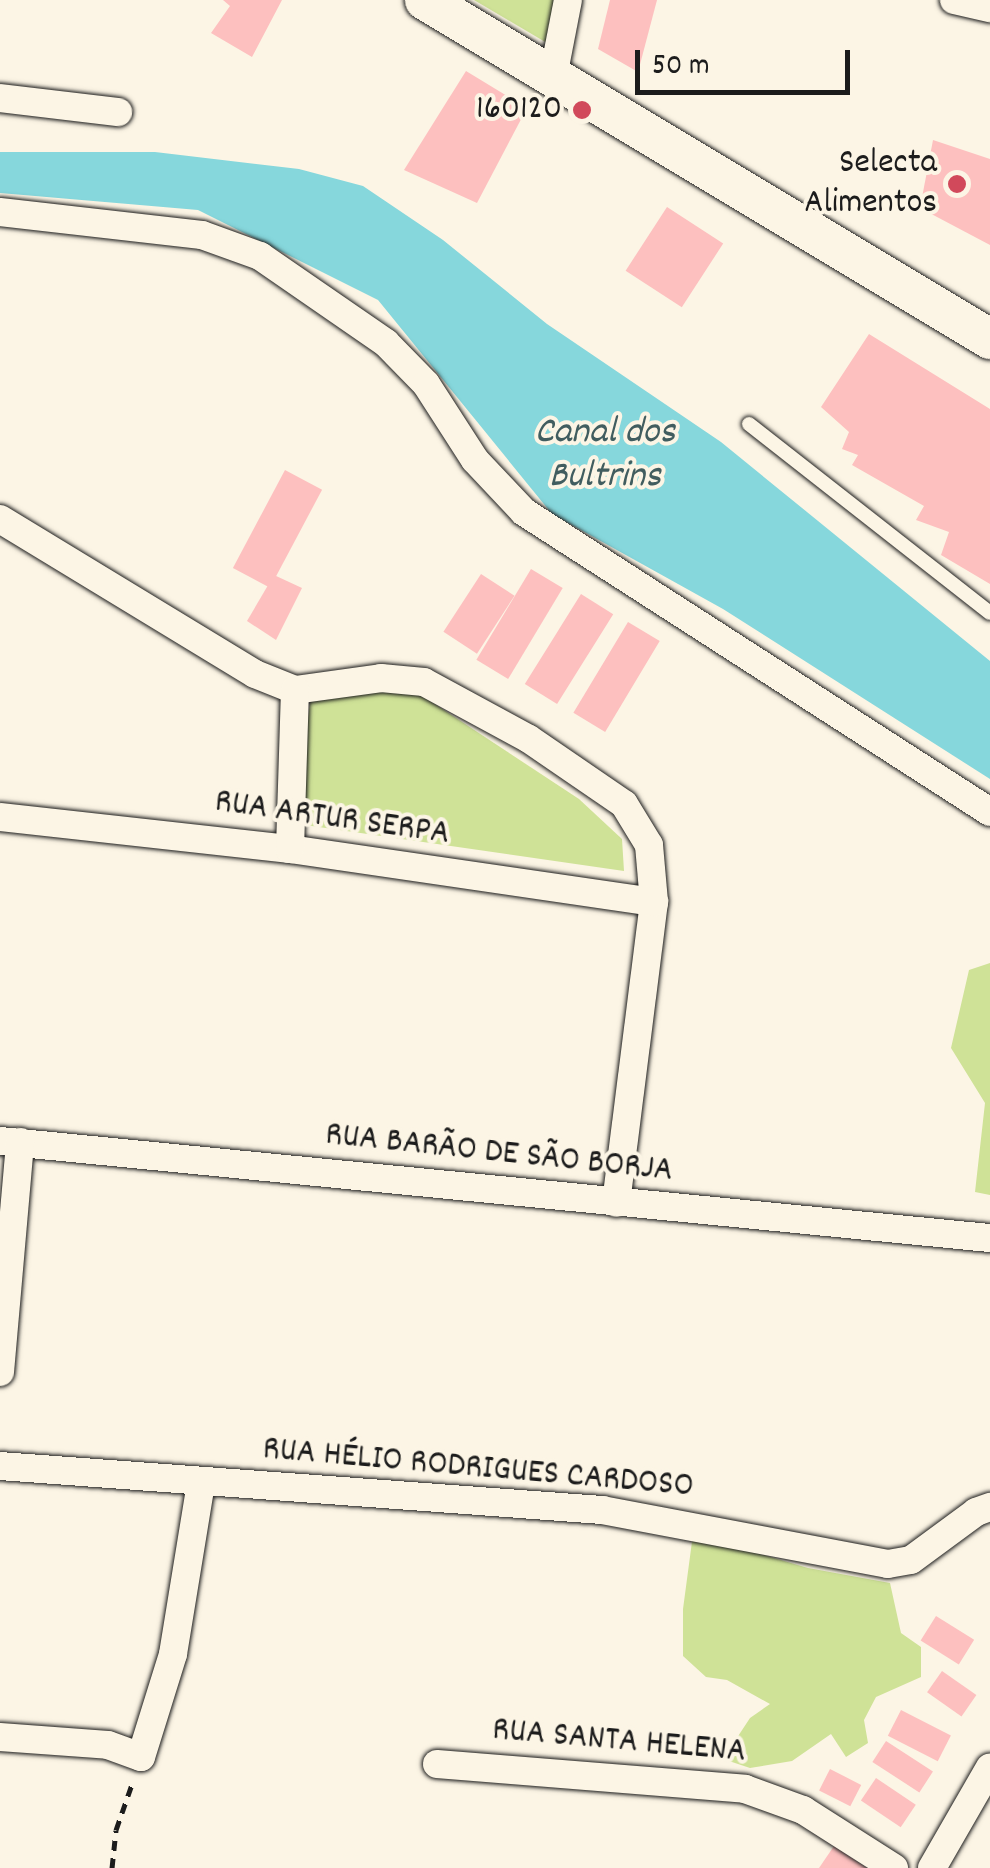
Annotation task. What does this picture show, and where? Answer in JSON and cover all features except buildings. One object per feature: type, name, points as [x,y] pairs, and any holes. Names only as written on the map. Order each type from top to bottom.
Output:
[{"type":"main road","points":[[425,0],[990,340]]},
{"type":"street","points":[[553,76],[568,0]]},
{"type":"street","points":[[954,0],[990,8]]},
{"type":"street","points":[[0,98],[118,112]]},
{"type":"street","points":[[0,212],[202,235],[260,256],[386,343],[426,384],[475,460],[524,512],[990,812]]},
{"type":"street","points":[[0,519],[240,666],[294,690],[405,678],[447,691],[624,804],[649,845],[654,902],[616,1203]]},
{"type":"street","points":[[290,848],[294,690]]},
{"type":"street","name":"RUA ARTUR SERPA","points":[[0,817],[290,848],[654,902]]},
{"type":"street","points":[[0,1372],[10,1141]]},
{"type":"street","name":"RUA BARÃO DE SÃO BORJA","points":[[10,1141],[990,1238]]},
{"type":"street","name":"RUA HÉLIO RODRIGUES CARDOSO","points":[[0,1466],[602,1510],[888,1564],[911,1560],[976,1512],[990,1507]]},
{"type":"street","points":[[0,1736],[64,1738],[108,1745],[141,1758],[173,1654],[201,1483]]},
{"type":"street","name":"RUA SANTA HELENA","points":[[438,1764],[745,1789],[804,1810],[894,1868]]},
{"type":"street","points":[[932,1868],[990,1767]]},
{"type":"lane","points":[[750,424],[990,613]]},
{"type":"path","points":[[112,1868],[116,1830],[141,1758]]},
{"type":"green space","points":[[474,0],[561,0],[552,46]]},
{"type":"green space","points":[[412,689],[579,799],[622,839],[624,871],[291,823],[312,692]]},
{"type":"green space","points":[[990,963],[990,1195],[975,1192],[985,1103],[951,1048],[969,970]]},
{"type":"green space","points":[[693,1534],[808,1568],[890,1583],[901,1633],[921,1647],[921,1677],[876,1697],[864,1720],[868,1743],[846,1757],[831,1734],[792,1761],[750,1768],[723,1759],[750,1718],[770,1704],[727,1680],[706,1677],[683,1656],[683,1609]]},
{"type":"water","name":"Canal dos Bultrins","points":[[0,152],[155,152],[299,169],[363,186],[443,240],[547,324],[721,442],[990,661],[990,779],[723,609],[552,514],[378,300],[198,210],[0,193]]},
{"type":"place","name":"160120","points":[[582,110]]},
{"type":"place","name":"Selecta Alimentos","points":[[957,184]]}]
